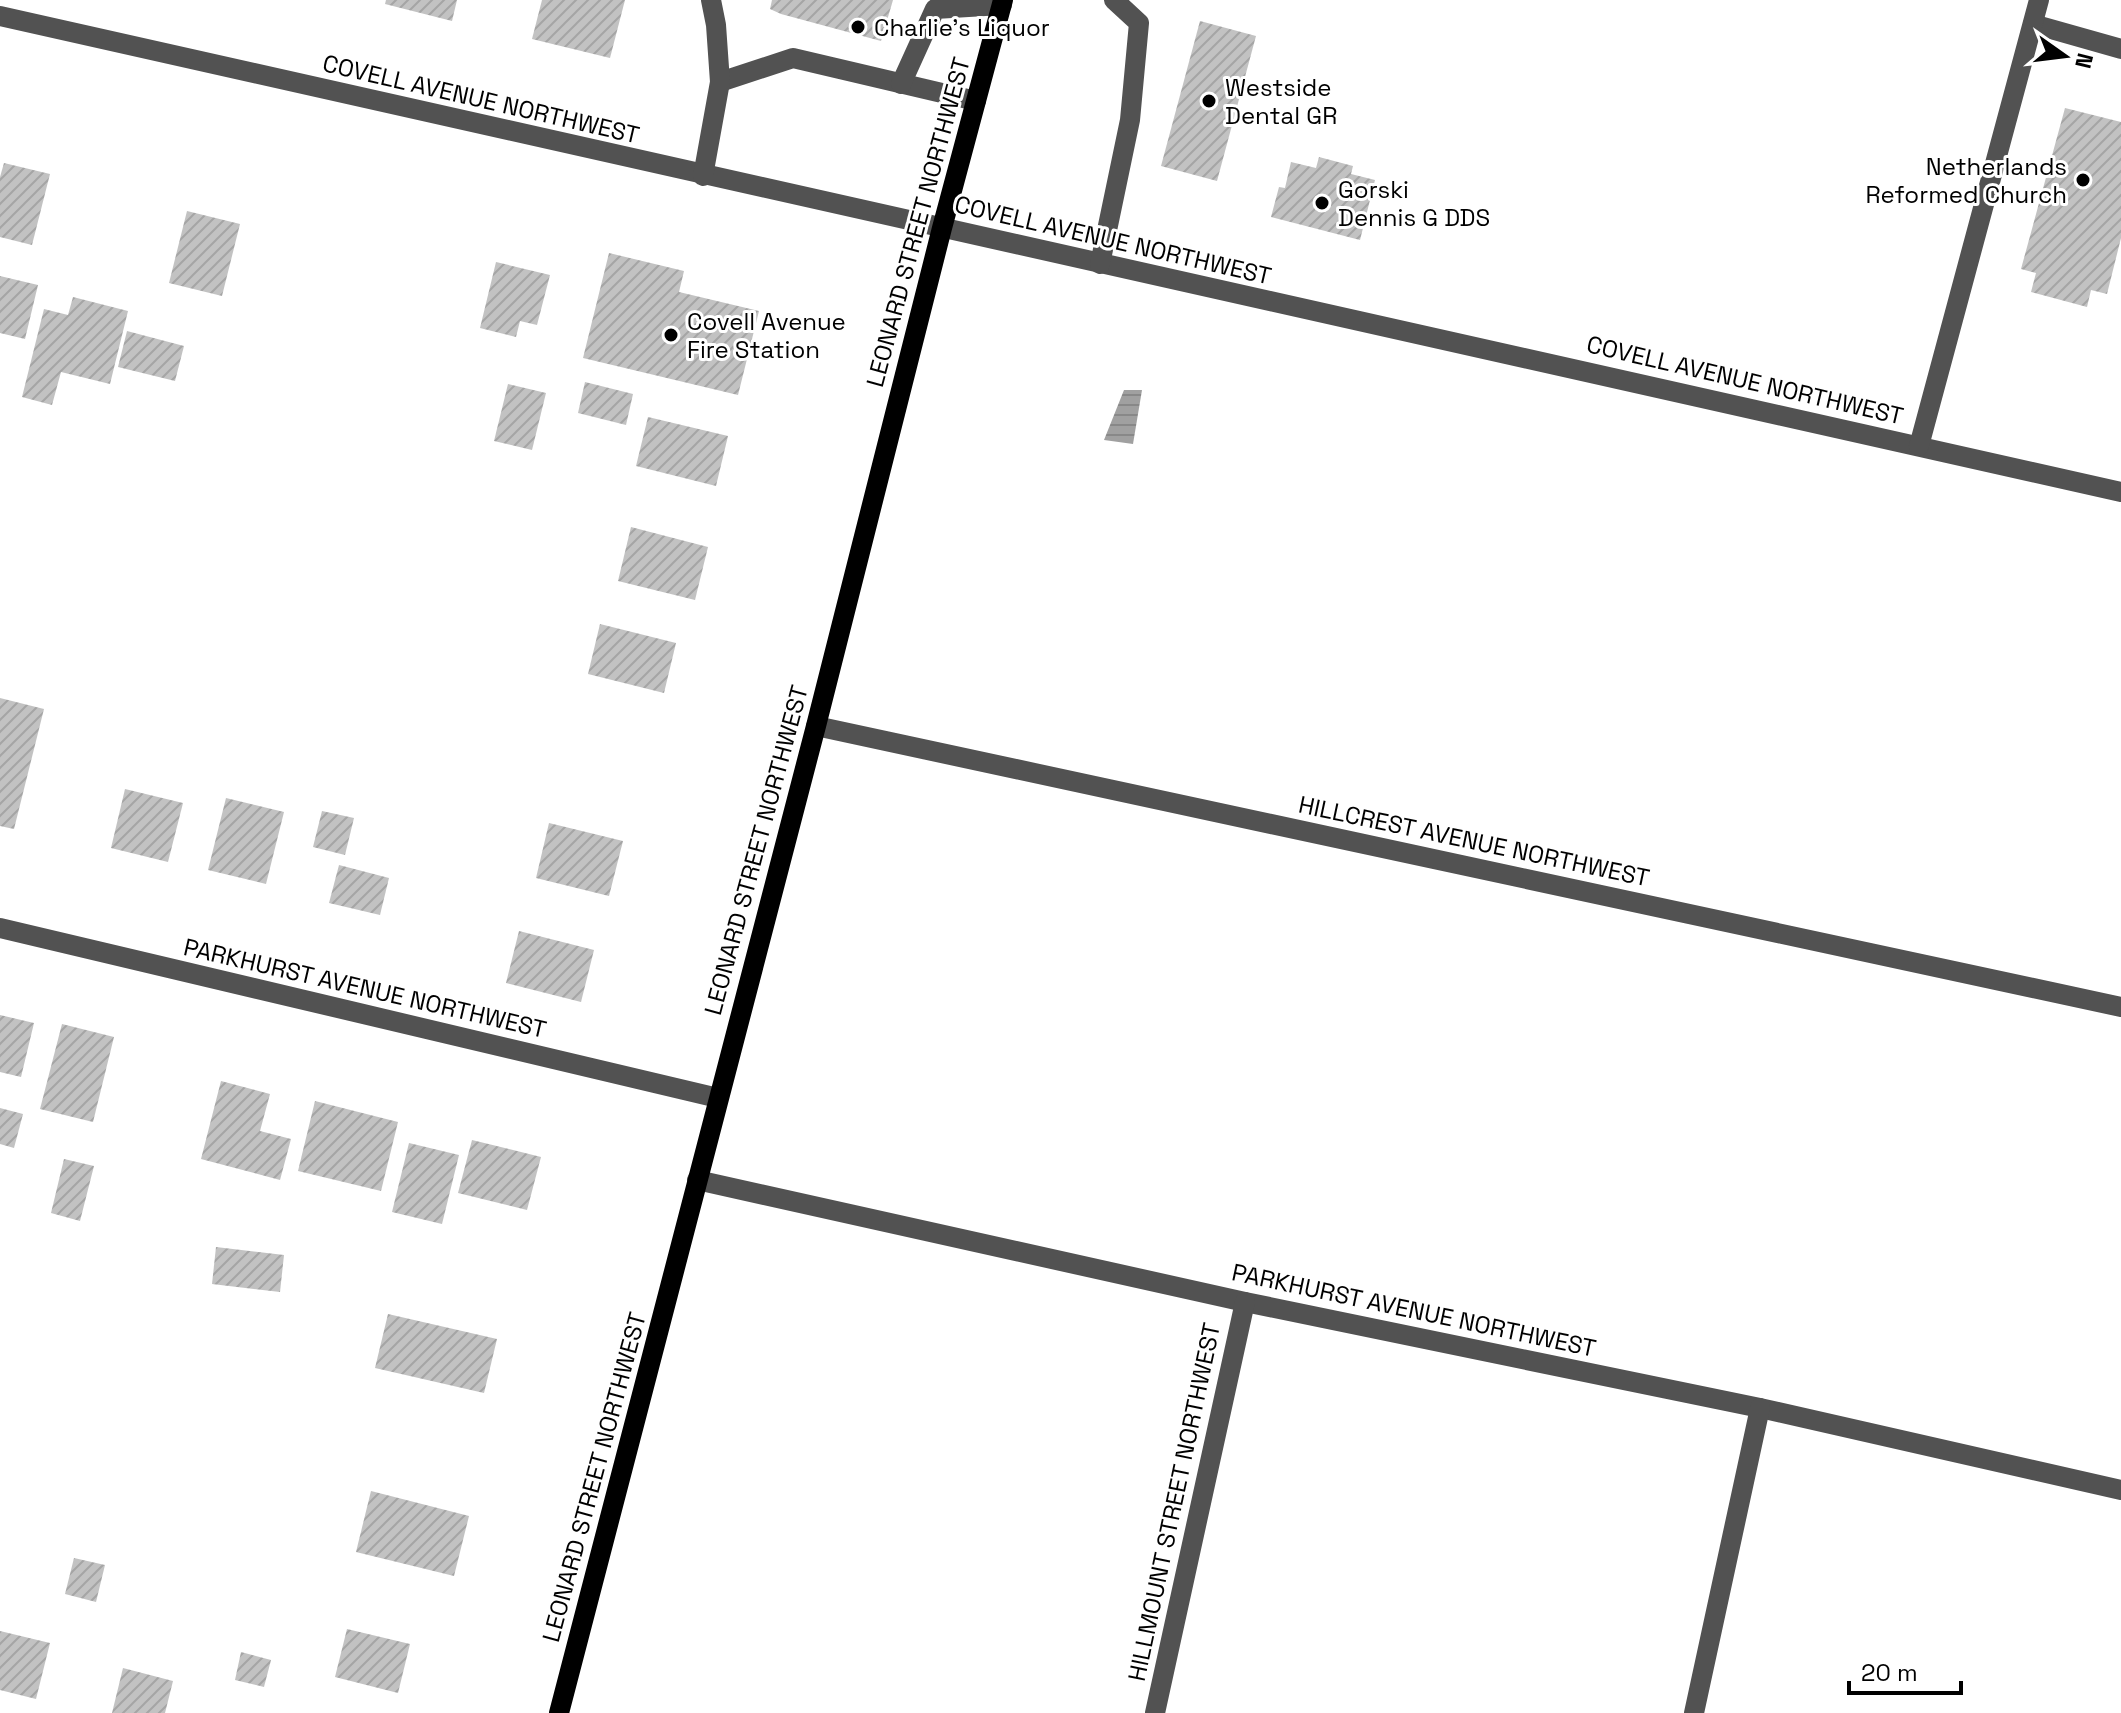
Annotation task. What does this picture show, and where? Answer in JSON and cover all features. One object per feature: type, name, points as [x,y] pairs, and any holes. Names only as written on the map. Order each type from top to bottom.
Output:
[{"type":"main road","name":"LEONARD STREET NORTHWEST","points":[[559,1713],[1002,2]]},
{"type":"street","points":[[703,176],[720,82],[711,0]]},
{"type":"street","points":[[1100,264],[1130,120],[1139,23],[1114,0]]},
{"type":"street","points":[[1919,446],[2039,0]]},
{"type":"street","points":[[901,84],[935,9],[1002,2]]},
{"type":"street","name":"COVELL AVENUE NORTHWEST","points":[[0,16],[2121,492]]},
{"type":"street","points":[[2033,24],[2121,49]]},
{"type":"street","points":[[720,82],[793,58],[976,101]]},
{"type":"street","name":"HILLCREST AVENUE NORTHWEST","points":[[816,726],[2121,1007]]},
{"type":"street","name":"PARKHURST AVENUE NORTHWEST","points":[[0,928],[718,1098]]},
{"type":"street","name":"PARKHURST AVENUE NORTHWEST","points":[[697,1180],[1245,1302],[1760,1408],[2121,1490]]},
{"type":"street","name":"HILLMOUNT STREET NORTHWEST","points":[[1155,1713],[1245,1302]]},
{"type":"street","points":[[1694,1713],[1760,1408]]},
{"type":"shaded area","points":[[1124,390],[1142,390],[1133,444],[1104,440]]},
{"type":"building","points":[[386,0],[457,0],[452,21],[385,4]]},
{"type":"building","points":[[542,0],[625,0],[610,58],[532,39]]},
{"type":"building","name":"Charlie's Liquor","points":[[772,0],[893,0],[881,41],[781,14],[770,9]]},
{"type":"building","name":"Westside Dental GR","points":[[1200,21],[1256,36],[1217,181],[1161,166]]},
{"type":"building","name":"Netherlands Reformed Church","points":[[2065,108],[2121,122],[2121,238],[2107,294],[2091,290],[2087,307],[2031,292],[2036,273],[2021,269]]},
{"type":"building","name":"Gorski Dennis G DDS","points":[[1319,157],[1353,166],[1351,174],[1375,180],[1360,240],[1271,217],[1279,187],[1285,188],[1291,162],[1316,168]]},
{"type":"building","points":[[4,163],[50,174],[32,245],[0,237],[0,177]]},
{"type":"building","points":[[187,211],[240,224],[222,296],[169,283]]},
{"type":"building","name":"Covell Avenue Fire Station","points":[[609,253],[684,271],[679,292],[759,311],[738,395],[583,358]]},
{"type":"building","points":[[496,262],[550,275],[537,325],[520,321],[516,337],[480,328]]},
{"type":"building","points":[[0,276],[38,285],[25,339],[0,333]]},
{"type":"building","points":[[73,297],[128,311],[110,384],[61,372],[52,405],[22,397],[44,309],[68,315]]},
{"type":"building","points":[[127,331],[184,346],[175,381],[118,367]]},
{"type":"building","points":[[585,382],[633,394],[626,425],[578,413]]},
{"type":"building","points":[[508,384],[546,393],[532,450],[494,441]]},
{"type":"building","points":[[648,417],[728,436],[716,486],[636,466]]},
{"type":"building","points":[[631,527],[708,547],[695,600],[618,581]]},
{"type":"building","points":[[600,624],[676,643],[664,693],[588,674]]},
{"type":"building","points":[[0,698],[44,709],[14,829],[0,826]]},
{"type":"building","points":[[125,789],[183,803],[168,862],[111,848]]},
{"type":"building","points":[[226,798],[284,812],[266,884],[208,870]]},
{"type":"building","points":[[322,811],[354,818],[345,855],[313,847]]},
{"type":"building","points":[[549,823],[623,841],[609,896],[536,878]]},
{"type":"building","points":[[339,865],[389,878],[380,915],[329,903]]},
{"type":"building","points":[[519,931],[594,950],[581,1002],[506,983]]},
{"type":"building","points":[[0,1015],[34,1023],[21,1077],[0,1072]]},
{"type":"building","points":[[62,1024],[114,1037],[93,1122],[40,1109]]},
{"type":"building","points":[[221,1081],[270,1094],[260,1131],[291,1139],[280,1180],[201,1159]]},
{"type":"building","points":[[315,1101],[398,1122],[381,1191],[298,1171]]},
{"type":"building","points":[[0,1108],[23,1114],[14,1148],[0,1144]]},
{"type":"building","points":[[472,1140],[541,1157],[527,1210],[458,1193]]},
{"type":"building","points":[[409,1143],[459,1155],[442,1224],[392,1212]]},
{"type":"building","points":[[64,1159],[94,1166],[80,1221],[51,1213]]},
{"type":"building","points":[[216,1247],[284,1255],[280,1292],[212,1284]]},
{"type":"building","points":[[388,1314],[497,1339],[484,1393],[375,1368]]},
{"type":"building","points":[[371,1491],[469,1516],[454,1576],[356,1552]]},
{"type":"building","points":[[74,1558],[105,1565],[96,1602],[65,1594]]},
{"type":"building","points":[[347,1629],[410,1644],[398,1693],[335,1677]]},
{"type":"building","points":[[0,1631],[50,1643],[36,1699],[0,1690]]},
{"type":"building","points":[[241,1652],[271,1660],[264,1687],[235,1680]]},
{"type":"building","points":[[123,1668],[173,1681],[165,1713],[112,1713]]},
{"type":"place","name":"Charlie's Liquor","points":[[858,27]]},
{"type":"place","name":"Westside Dental GR","points":[[1209,101]]},
{"type":"place","name":"Netherlands Reformed Church","points":[[2083,180]]},
{"type":"place","name":"Gorski Dennis G DDS","points":[[1322,203]]},
{"type":"place","name":"Covell Avenue Fire Station","points":[[671,335]]}]
